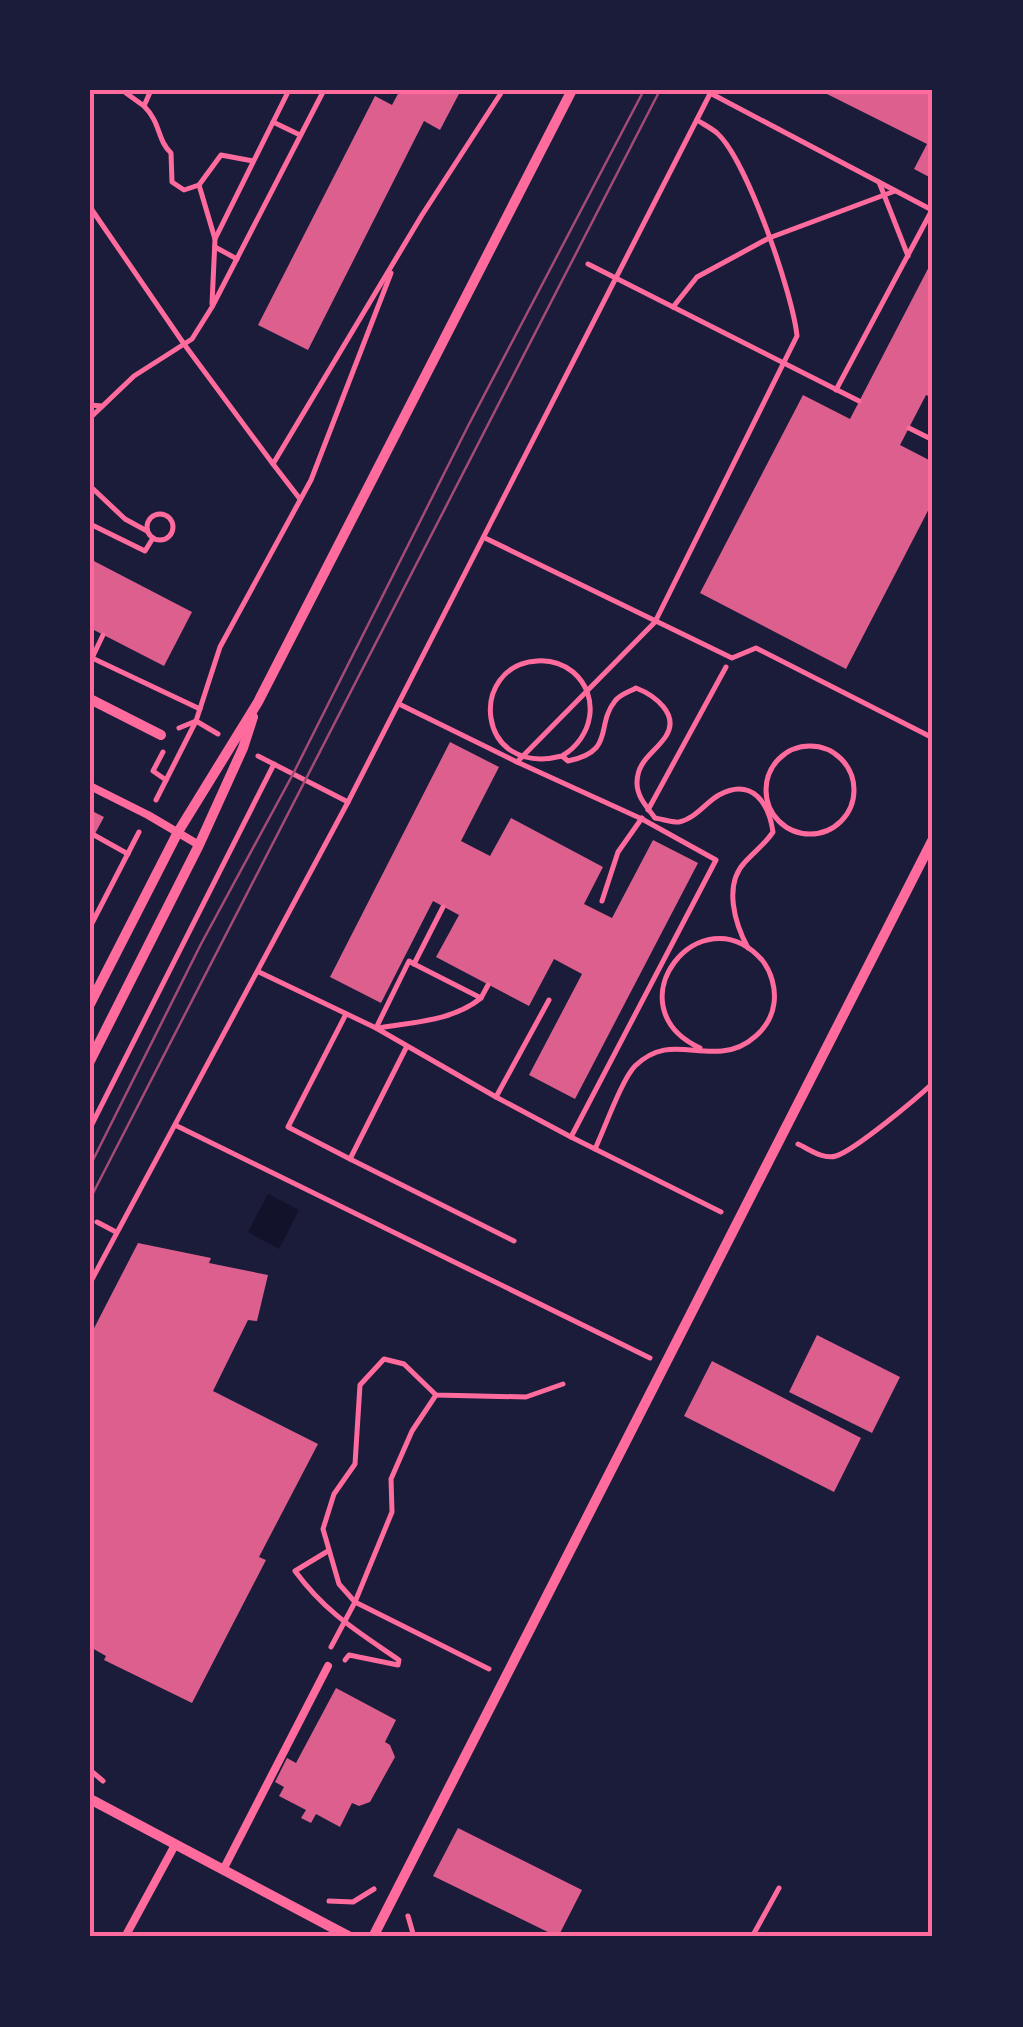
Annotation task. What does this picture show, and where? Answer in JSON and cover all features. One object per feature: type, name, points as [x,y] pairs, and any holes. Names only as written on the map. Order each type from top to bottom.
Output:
[{"type":"street","points":[[90,1004],[178,832],[258,702],[572,90]]},
{"type":"street","points":[[90,699],[161,736]]},
{"type":"street","points":[[90,1061],[199,845],[243,748],[258,702]]},
{"type":"street","points":[[373,1937],[933,839]]},
{"type":"street","points":[[90,1799],[350,1937]]},
{"type":"lane","points":[[90,786],[199,845]]},
{"type":"lane","points":[[223,1870],[332,1668]]},
{"type":"lane","points":[[126,1937],[175,1845]]},
{"type":"path","points":[[144,106],[151,90]]},
{"type":"path","points":[[215,243],[289,90]]},
{"type":"path","points":[[90,418],[134,376],[192,338],[212,307],[324,90]]},
{"type":"path","points":[[274,464],[503,90]]},
{"type":"path","points":[[126,92],[156,118],[174,164],[172,182],[184,190],[199,186],[221,155],[254,161]]},
{"type":"path","points":[[90,1284],[348,802],[711,92],[932,210],[836,390]]},
{"type":"path","points":[[519,759],[655,622],[797,336],[795,312],[744,176],[719,134],[697,120]]},
{"type":"path","points":[[273,122],[300,135]]},
{"type":"path","points":[[878,182],[908,256]]},
{"type":"path","points":[[199,186],[215,243],[212,307]]},
{"type":"path","points":[[673,307],[698,277],[769,238],[895,190]]},
{"type":"path","points":[[90,207],[184,344],[300,499]]},
{"type":"path","points":[[215,243],[237,260]]},
{"type":"path","points":[[196,721],[220,646],[311,480],[398,256]]},
{"type":"path","points":[[588,264],[859,402]]},
{"type":"path","points":[[90,405],[102,406]]},
{"type":"path","points":[[909,428],[933,440]]},
{"type":"path","points":[[90,486],[124,518],[148,531]]},
{"type":"path","points":[[161,514],[172,520],[169,537],[152,538],[148,522],[153,516],[161,514]]},
{"type":"path","points":[[90,524],[145,552],[152,538]]},
{"type":"path","points":[[485,538],[732,658],[756,648],[933,738]]},
{"type":"path","points":[[103,634],[91,658],[200,709]]},
{"type":"path","points":[[530,661],[558,663],[570,670],[588,692],[590,718],[586,731],[579,743],[562,756],[519,759],[492,727],[491,699],[505,674],[530,661]]},
{"type":"path","points":[[602,901],[618,852],[649,809],[726,667]]},
{"type":"path","points":[[562,756],[568,761],[593,751],[605,732],[606,719],[616,698],[636,688],[662,704],[670,718],[668,734],[638,768],[636,786],[655,818],[679,822],[720,793],[743,790],[758,796],[770,809],[789,829],[802,834],[830,830],[842,822],[855,797],[850,770],[840,757],[828,749],[798,747],[774,765],[766,794],[770,809],[773,832],[742,865],[734,885],[738,929],[748,948]]},
{"type":"path","points":[[399,704],[642,819],[716,860],[571,1138]]},
{"type":"path","points":[[243,748],[348,802]]},
{"type":"path","points":[[90,1128],[274,764]]},
{"type":"path","points":[[94,834],[128,854]]},
{"type":"path","points":[[414,964],[443,907]]},
{"type":"path","points":[[595,1149],[633,1068],[655,1053],[676,1047],[720,1052],[739,1048],[756,1037],[768,1022],[774,1004],[774,984],[767,966],[737,942],[718,939],[698,943],[676,958],[668,970],[662,996],[664,1010],[678,1034],[700,1048]]},
{"type":"path","points":[[376,1028],[409,961],[481,998]]},
{"type":"path","points":[[259,972],[376,1028],[571,1138],[702,1202]]},
{"type":"path","points":[[376,1028],[467,1009],[481,998],[488,985]]},
{"type":"path","points":[[496,1096],[550,1000]]},
{"type":"path","points":[[346,1014],[288,1128],[514,1241]]},
{"type":"path","points":[[350,1159],[406,1048]]},
{"type":"path","points":[[780,1136],[822,1156],[835,1156],[933,1084]]},
{"type":"path","points":[[177,1126],[664,1364]]},
{"type":"path","points":[[96,1222],[116,1232]]},
{"type":"path","points":[[505,1678],[355,1602],[339,1584],[322,1529],[334,1494],[354,1464],[360,1385],[384,1358],[404,1364],[436,1395],[526,1397],[563,1384]]},
{"type":"path","points":[[331,1648],[355,1602],[392,1512],[392,1479],[412,1431],[436,1395]]},
{"type":"path","points":[[328,1551],[295,1571],[317,1600],[344,1624],[399,1660],[398,1666],[349,1655],[332,1668]]},
{"type":"path","points":[[90,1770],[106,1784]]},
{"type":"path","points":[[315,1893],[331,1902],[354,1902],[375,1888],[382,1875]]},
{"type":"path","points":[[752,1937],[779,1888]]},
{"type":"shaded area","points":[[268,1194],[299,1210],[279,1249],[248,1232]]},
{"type":"building","points":[[400,90],[461,90],[440,130],[424,121],[308,350],[258,325],[375,96],[392,105]]},
{"type":"building","points":[[819,90],[933,90],[933,179],[914,169],[927,144]]},
{"type":"building","points":[[933,259],[933,398],[926,395],[900,445],[933,462],[933,501],[846,669],[700,593],[803,395],[850,419]]},
{"type":"building","points":[[90,559],[192,612],[164,666],[90,628]]},
{"type":"building","points":[[450,742],[499,767],[461,841],[490,856],[511,818],[603,867],[584,904],[612,918],[653,840],[698,863],[575,1099],[529,1075],[582,974],[554,959],[529,1006],[436,957],[459,915],[433,901],[381,1003],[330,977]]},
{"type":"building","points":[[90,810],[104,817],[90,843]]},
{"type":"building","points":[[138,1243],[268,1275],[257,1321],[248,1320],[213,1391],[318,1444],[259,1557],[266,1560],[192,1703],[104,1660],[106,1656],[90,1647],[90,1336]]},
{"type":"building","points":[[817,1335],[900,1377],[872,1433],[789,1392]]},
{"type":"building","points":[[712,1361],[861,1438],[834,1492],[684,1416]]},
{"type":"building","points":[[336,1688],[396,1720],[385,1742],[395,1757],[370,1802],[359,1806],[352,1803],[340,1827],[316,1814],[311,1823],[301,1818],[306,1810],[279,1796],[284,1787],[275,1782],[287,1758],[296,1763]]},
{"type":"building","points":[[458,1828],[582,1890],[558,1937],[433,1876]]},
{"type":"tram line","points":[[90,1166],[644,90]]},
{"type":"tram line","points":[[90,1199],[660,90]]}]
